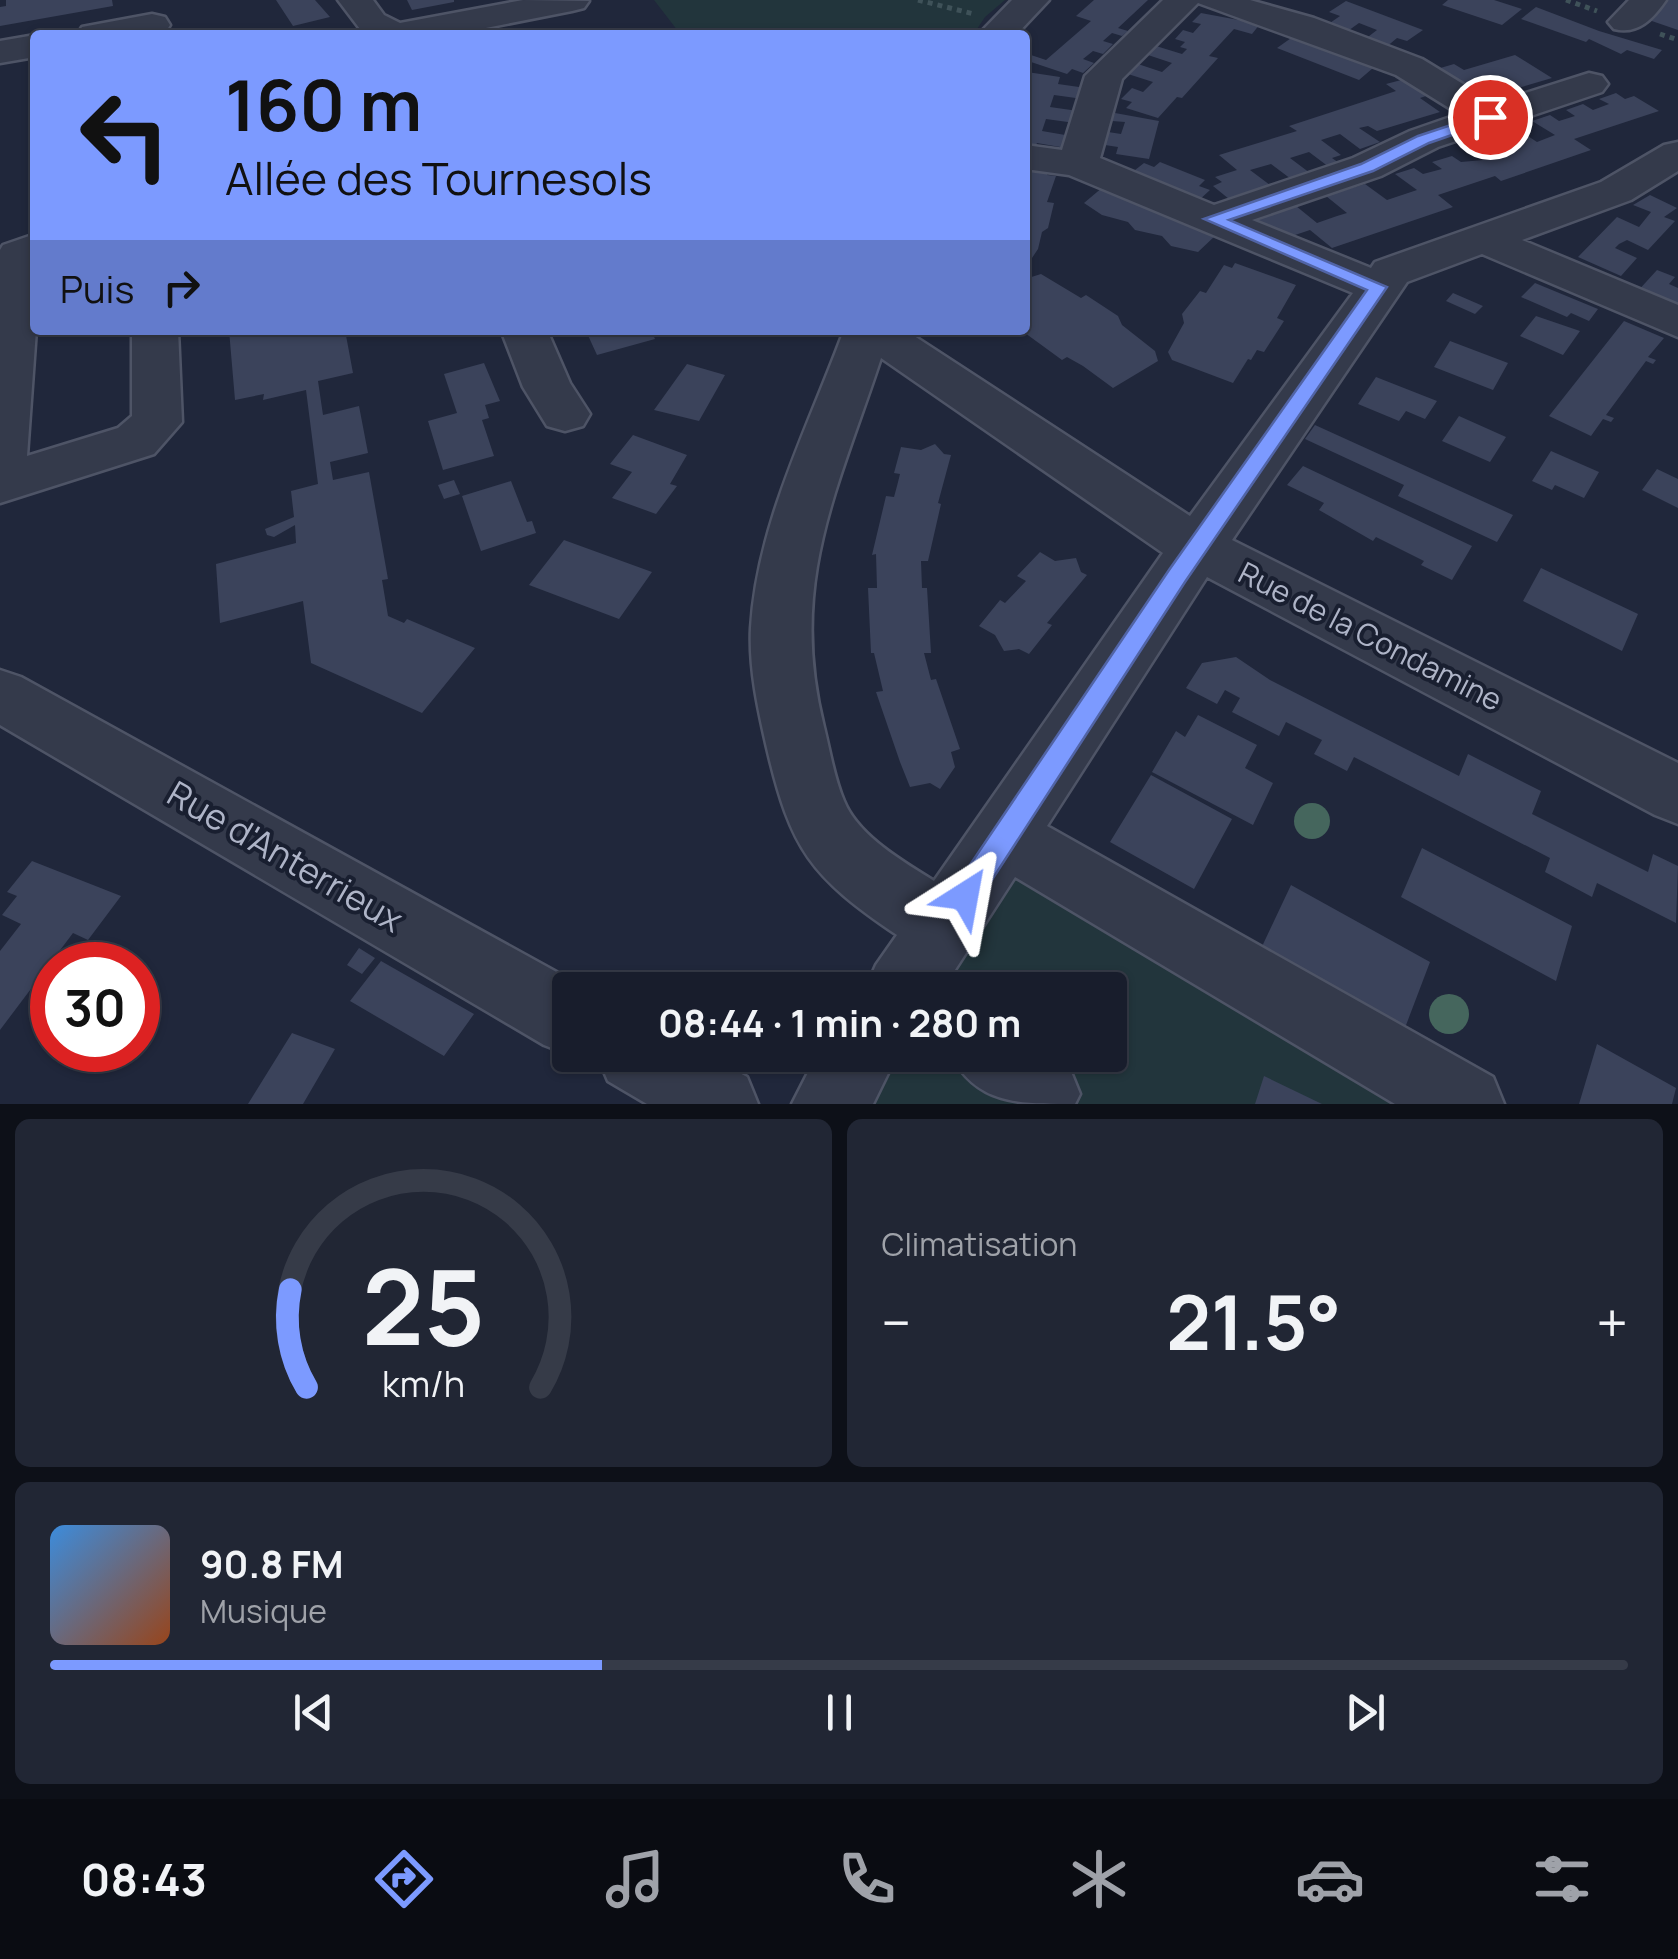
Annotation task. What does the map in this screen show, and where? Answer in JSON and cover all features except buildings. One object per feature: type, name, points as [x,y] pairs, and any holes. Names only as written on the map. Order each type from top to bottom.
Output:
[{"type":"street","points":[[355,0],[372,22],[386,30]]},
{"type":"street","points":[[420,30],[571,0],[591,30]]},
{"type":"street","points":[[1078,164],[1104,76],[1183,0]]},
{"type":"street","points":[[1212,0],[1301,26],[1408,67],[1490,117]]},
{"type":"street","points":[[121,30],[152,24]]},
{"type":"street","points":[[0,52],[30,47]]},
{"type":"street","points":[[1213,219],[1367,167],[1424,139],[1589,84]]},
{"type":"street","points":[[1030,157],[1078,164],[1378,287]]},
{"type":"street","points":[[913,972],[1197,548],[1391,272],[1616,191],[1674,161]]},
{"type":"street","points":[[1481,238],[1678,322]]},
{"type":"street","points":[[0,472],[19,254],[30,248]]},
{"type":"street","points":[[0,484],[136,442],[158,422],[155,335]]},
{"type":"street","points":[[526,335],[547,387],[565,414]]},
{"type":"street","points":[[868,335],[795,536],[784,584],[782,650],[814,811],[827,837],[848,859],[944,927]]},
{"type":"street","name":"Rue de la Condamine","points":[[878,335],[1197,548],[1678,795]]},
{"type":"street","name":"Rue d'Anterrieux","points":[[0,695],[552,1009]]},
{"type":"street","points":[[1006,836],[1466,1104]]},
{"type":"street","points":[[664,1072],[720,1104]]},
{"type":"street","points":[[830,1104],[850,1072]]},
{"type":"path","points":[[918,0],[924,5],[1011,19]]},
{"type":"shaded area","points":[[654,0],[1005,0],[976,30],[677,30]]},
{"type":"shaded area","points":[[1015,855],[1431,1104],[858,1104],[876,1072],[1127,1072],[1127,972],[940,972]]},
{"type":"route","points":[[965,896],[1177,576],[1378,287],[1213,219],[1367,167],[1424,139],[1490,117]]}]
